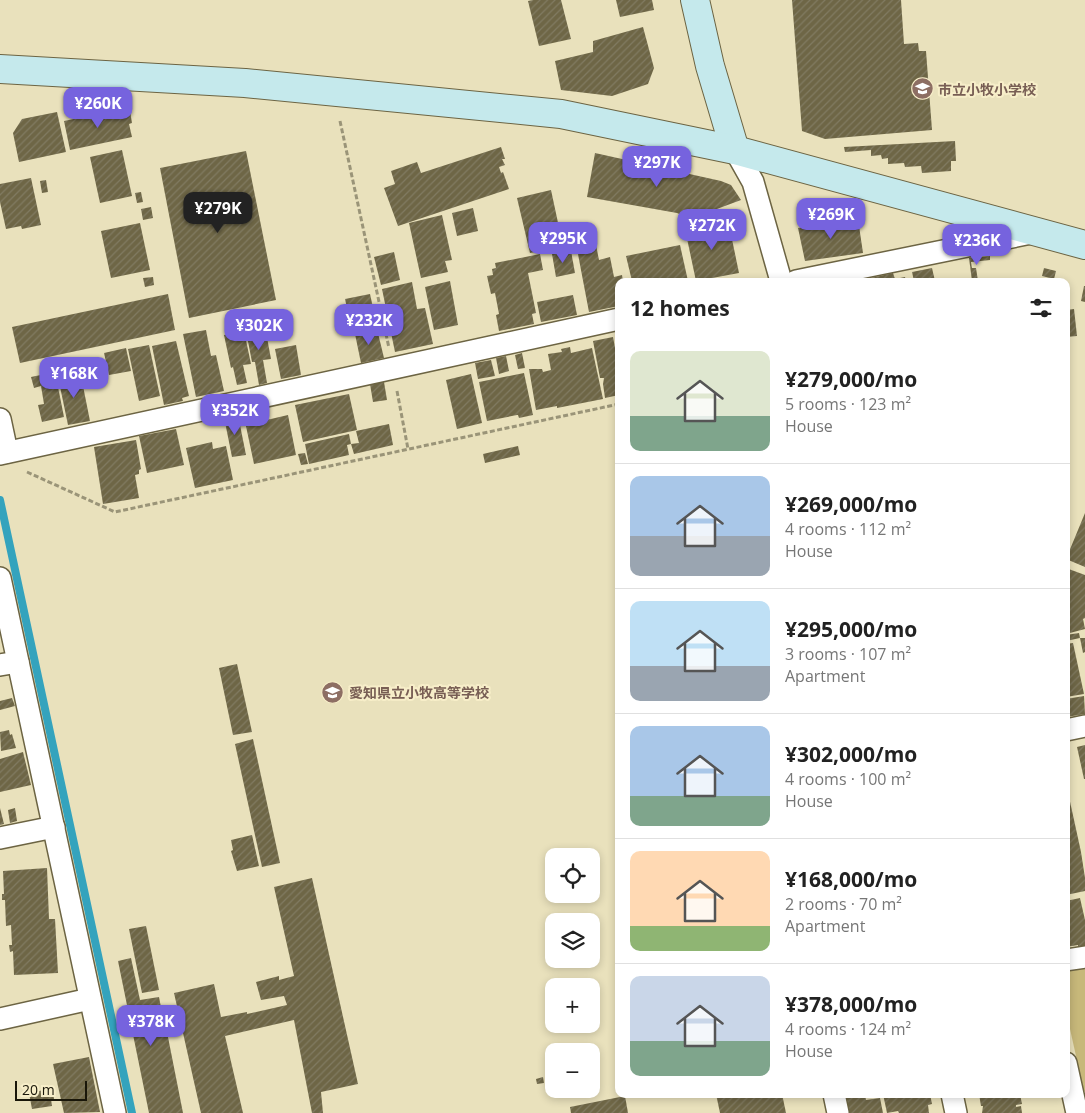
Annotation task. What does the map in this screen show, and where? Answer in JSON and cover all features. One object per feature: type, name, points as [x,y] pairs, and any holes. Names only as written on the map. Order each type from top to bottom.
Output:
[{"type":"street","points":[[695,0],[710,66],[735,150],[753,182],[780,278]]},
{"type":"street","points":[[0,68],[245,83],[561,114],[735,150],[1085,245]]},
{"type":"street","points":[[811,278],[1036,232]]},
{"type":"street","points":[[0,419],[3,453],[615,320]]},
{"type":"street","points":[[0,578],[9,664],[54,827],[115,1113]]},
{"type":"street","points":[[1070,729],[1085,726]]},
{"type":"street","points":[[0,838],[54,827]]},
{"type":"street","points":[[1070,959],[1085,957]]},
{"type":"street","points":[[0,1019],[90,999]]},
{"type":"street","points":[[1070,1081],[1077,1113]]},
{"type":"street","points":[[835,1098],[838,1113]]},
{"type":"street","points":[[953,1098],[956,1113]]},
{"type":"path","points":[[340,121],[393,368],[408,449]]},
{"type":"path","points":[[3,453],[10,464],[115,512],[615,405]]},
{"type":"shaded area","points":[[1085,964],[1084,1092],[1070,1029],[1070,967]]},
{"type":"building","points":[[561,0],[571,39],[539,46],[528,1]]},
{"type":"building","points":[[616,0],[652,0],[654,10],[620,17]]},
{"type":"building","points":[[792,0],[901,0],[904,44],[918,43],[919,51],[926,51],[932,130],[825,139],[802,131]]},
{"type":"building","points":[[643,27],[654,68],[648,84],[612,96],[561,90],[555,61],[593,52],[593,41]]},
{"type":"building","points":[[116,110],[117,114],[130,111],[132,123],[129,124],[132,137],[70,150],[64,121]]},
{"type":"building","points":[[57,112],[66,152],[19,162],[13,133],[22,119]]},
{"type":"building","points":[[955,141],[956,161],[951,161],[951,171],[922,173],[921,166],[905,167],[904,163],[888,164],[888,158],[882,159],[881,155],[871,156],[871,150],[845,152],[844,147]]},
{"type":"building","points":[[501,147],[505,159],[502,159],[505,165],[499,167],[501,173],[503,172],[509,189],[398,226],[384,188],[395,184],[391,171],[417,162],[421,173]]},
{"type":"building","points":[[122,150],[132,196],[100,203],[90,157]]},
{"type":"building","points":[[246,151],[276,300],[189,318],[160,168]]},
{"type":"building","points":[[595,153],[721,181],[731,185],[741,200],[690,219],[677,213],[587,197]]},
{"type":"building","points":[[31,178],[41,225],[22,229],[21,226],[6,229],[0,202],[0,184]]},
{"type":"building","points":[[46,180],[48,192],[42,193],[40,181]]},
{"type":"building","points":[[551,190],[563,246],[530,253],[517,198]]},
{"type":"building","points":[[141,192],[143,202],[137,203],[135,193]]},
{"type":"building","points":[[151,207],[153,218],[143,220],[141,209]]},
{"type":"building","points":[[473,208],[478,231],[457,236],[452,213]]},
{"type":"building","points":[[442,215],[452,260],[445,261],[448,272],[421,278],[409,223]]},
{"type":"building","points":[[858,219],[863,253],[805,261],[798,228]]},
{"type":"building","points":[[728,220],[739,273],[712,278],[695,278],[685,229]]},
{"type":"building","points":[[140,223],[150,270],[111,278],[101,231]]},
{"type":"building","points":[[590,232],[591,239],[577,241],[576,234]]},
{"type":"building","points":[[596,245],[599,260],[610,257],[614,277],[622,275],[622,278],[615,278],[615,307],[589,312],[577,249]]},
{"type":"building","points":[[680,245],[687,278],[631,278],[626,256]]},
{"type":"building","points":[[571,251],[575,273],[556,277],[552,254]]},
{"type":"building","points":[[394,252],[400,280],[381,285],[374,257]]},
{"type":"building","points":[[540,254],[543,270],[528,273],[536,313],[532,314],[534,324],[499,331],[496,315],[499,314],[495,293],[491,294],[487,276],[493,275],[492,269],[496,268],[495,263]]},
{"type":"building","points":[[990,256],[990,260],[971,262],[972,268],[976,268],[978,278],[972,278],[969,258]]},
{"type":"building","points":[[932,268],[934,278],[913,278],[912,272]]},
{"type":"building","points":[[1044,268],[1056,271],[1054,278],[1042,276]]},
{"type":"building","points":[[893,273],[895,278],[871,278]]},
{"type":"building","points":[[153,277],[154,285],[145,287],[143,278]]},
{"type":"building","points":[[450,281],[458,325],[434,330],[425,287]]},
{"type":"building","points":[[412,282],[417,309],[425,308],[433,344],[395,352],[382,289]]},
{"type":"building","points":[[1085,286],[1085,302],[1081,301]]},
{"type":"building","points":[[168,294],[175,330],[20,363],[12,327]]},
{"type":"building","points":[[370,294],[377,326],[352,331],[345,299]]},
{"type":"building","points":[[573,295],[577,315],[541,322],[537,302]]},
{"type":"building","points":[[1074,309],[1077,336],[1070,337],[1070,310]]},
{"type":"building","points":[[265,327],[271,359],[263,360],[267,383],[259,385],[246,331]]},
{"type":"building","points":[[377,329],[384,358],[361,363],[355,334]]},
{"type":"building","points":[[206,330],[211,356],[216,355],[224,391],[196,397],[183,334]]},
{"type":"building","points":[[244,331],[251,364],[243,365],[247,383],[237,385],[233,367],[231,368],[224,335]]},
{"type":"building","points":[[613,337],[615,348],[615,396],[605,398],[604,378],[600,378],[593,341]]},
{"type":"building","points":[[176,341],[189,396],[182,398],[183,401],[164,405],[152,346]]},
{"type":"building","points":[[149,345],[160,396],[139,401],[128,349]]},
{"type":"building","points":[[296,345],[301,375],[281,379],[275,349]]},
{"type":"building","points":[[570,347],[571,353],[592,348],[603,399],[536,410],[529,369],[542,369],[543,372],[551,370],[548,354],[562,352],[561,349]]},
{"type":"building","points":[[126,348],[131,371],[109,375],[104,353]]},
{"type":"building","points":[[522,353],[525,368],[518,369],[515,355]]},
{"type":"building","points":[[506,356],[509,371],[499,374],[496,358]]},
{"type":"building","points":[[491,360],[495,376],[478,379],[475,363]]},
{"type":"building","points":[[55,372],[64,417],[42,422],[38,405],[44,404],[41,386],[34,388],[31,377]]},
{"type":"building","points":[[78,373],[81,376],[90,421],[68,425],[58,377]]},
{"type":"building","points":[[524,373],[533,415],[519,418],[517,415],[487,421],[479,382]]},
{"type":"building","points":[[471,374],[482,423],[457,429],[446,380]]},
{"type":"building","points":[[384,382],[387,400],[373,402],[370,384]]},
{"type":"building","points":[[349,394],[357,430],[303,442],[295,405]]},
{"type":"building","points":[[255,410],[258,422],[288,415],[296,455],[254,464],[243,412]]},
{"type":"building","points":[[238,415],[246,455],[232,457],[224,417]]},
{"type":"building","points":[[389,424],[393,445],[354,454],[351,444],[359,443],[356,431]]},
{"type":"building","points":[[176,429],[184,465],[147,473],[139,436]]},
{"type":"building","points":[[349,434],[351,444],[347,445],[349,455],[309,464],[305,444]]},
{"type":"building","points":[[136,440],[141,469],[139,474],[135,475],[139,498],[103,504],[94,447]]},
{"type":"building","points":[[212,442],[213,449],[226,446],[233,480],[195,488],[186,448]]},
{"type":"building","points":[[518,446],[520,455],[485,463],[483,454]]},
{"type":"building","points":[[305,453],[308,464],[301,465],[298,454]]},
{"type":"building","points":[[1085,513],[1085,567],[1070,561],[1070,549]]},
{"type":"building","points":[[1070,569],[1085,575],[1085,618],[1083,619],[1085,629],[1070,633]]},
{"type":"building","points":[[1079,633],[1080,638],[1070,640],[1070,634]]},
{"type":"building","points":[[1080,638],[1085,638],[1085,652],[1083,653]]},
{"type":"building","points":[[1070,643],[1073,643],[1084,694],[1070,696]]},
{"type":"building","points":[[237,664],[252,732],[233,735],[219,668]]},
{"type":"building","points":[[1084,696],[1085,714],[1070,716],[1070,698]]},
{"type":"building","points":[[12,698],[15,706],[0,710],[0,701]]},
{"type":"building","points":[[9,730],[16,748],[1,751],[0,732]]},
{"type":"building","points":[[253,739],[280,863],[262,867],[235,744]]},
{"type":"building","points":[[1085,745],[1085,779],[1084,779],[1077,747]]},
{"type":"building","points":[[23,752],[31,785],[0,792],[0,759]]},
{"type":"building","points":[[1070,802],[1081,852],[1085,891],[1070,894]]},
{"type":"building","points":[[0,808],[4,824],[0,825]]},
{"type":"building","points":[[15,808],[17,821],[10,823],[8,810]]},
{"type":"building","points":[[252,835],[259,866],[237,871],[231,851],[233,850],[231,840]]},
{"type":"building","points":[[47,868],[49,919],[55,919],[58,973],[14,975],[13,951],[10,952],[9,945],[12,945],[11,925],[6,926],[5,900],[2,900],[2,894],[4,894],[3,871]]},
{"type":"building","points":[[312,878],[358,1084],[321,1092],[323,1113],[312,1113],[294,1020],[225,1036],[243,1113],[201,1113],[174,993],[214,984],[221,1017],[247,1012],[247,1014],[287,1005],[284,996],[261,1000],[256,982],[279,976],[279,980],[294,976],[274,887]]},
{"type":"building","points":[[1080,898],[1085,920],[1085,947],[1078,948],[1078,945],[1070,946],[1070,900]]},
{"type":"building","points":[[146,926],[159,990],[142,993],[129,929]]},
{"type":"building","points":[[131,958],[140,1000],[159,997],[164,1023],[146,1027],[148,1036],[167,1032],[183,1113],[149,1113],[118,961]]},
{"type":"building","points":[[89,1057],[100,1112],[64,1113],[53,1064]]},
{"type":"building","points":[[543,1077],[544,1083],[537,1084],[536,1079]]},
{"type":"building","points":[[49,1089],[50,1092],[53,1092],[52,1106],[32,1109],[29,1093]]},
{"type":"building","points":[[615,1098],[625,1098],[628,1113],[571,1113],[570,1107]]},
{"type":"building","points":[[717,1098],[783,1098],[786,1113],[720,1113]]},
{"type":"building","points":[[847,1098],[866,1098],[866,1100],[880,1098],[883,1113],[847,1113],[845,1105],[848,1104]]},
{"type":"building","points":[[884,1098],[931,1098],[932,1104],[928,1105],[929,1113],[899,1113],[898,1111],[887,1113]]},
{"type":"building","points":[[980,1098],[1021,1098],[1022,1104],[1016,1105],[1016,1107],[1021,1106],[1022,1113],[982,1113],[983,1106],[981,1106]]},
{"type":"waterway","points":[[0,500],[132,1113]]},
{"type":"place","name":"市立小牧小学校","points":[[922,89]]},
{"type":"place","name":"愛知県立小牧高等学校","points":[[333,692]]}]
